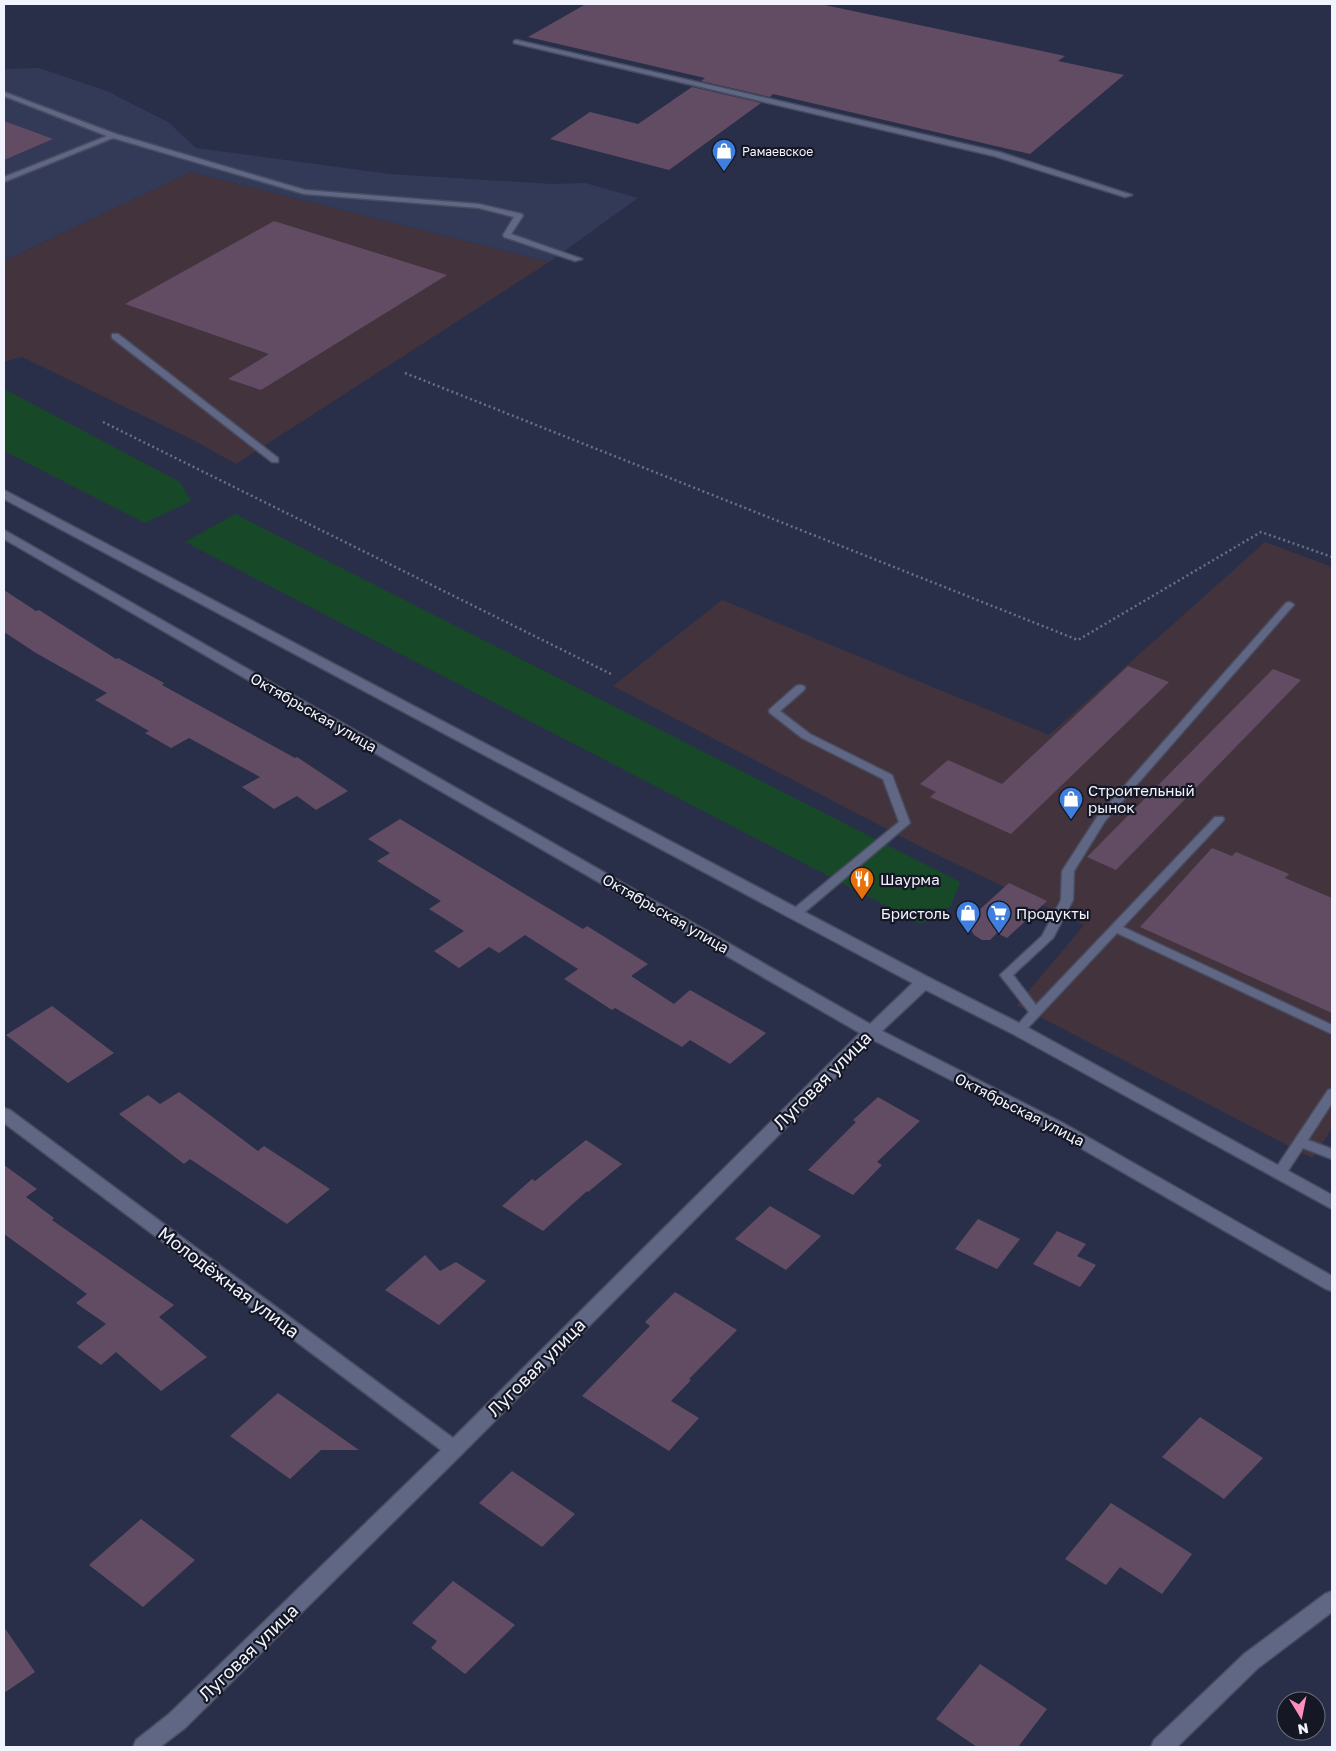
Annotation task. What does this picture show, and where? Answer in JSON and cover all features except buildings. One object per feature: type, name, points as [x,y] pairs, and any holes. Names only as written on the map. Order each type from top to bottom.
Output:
[{"type":"street","points":[[4,494],[795,914],[1019,1030],[1332,1203]]},
{"type":"street","name":"Октябрьская улица","points":[[4,534],[871,1032],[1057,1126],[1332,1284]]},
{"type":"street","name":"Луговая улица","points":[[144,1747],[177,1721],[454,1449],[871,1032],[924,982]]},
{"type":"street","name":"Молодёжная улица","points":[[4,1114],[454,1449]]},
{"type":"street","points":[[1162,1747],[1251,1661],[1332,1600]]},
{"type":"lane","points":[[516,42],[996,154],[1128,195]]},
{"type":"lane","points":[[4,94],[113,136],[304,192],[479,206],[519,216],[507,235],[578,259]]},
{"type":"lane","points":[[4,180],[113,136]]},
{"type":"lane","points":[[115,336],[275,460]]},
{"type":"lane","points":[[1035,1012],[1006,975],[1047,938],[1067,900],[1068,871],[1101,819],[1289,605]]},
{"type":"lane","points":[[795,914],[905,823],[888,777],[806,736],[774,712],[800,688]]},
{"type":"lane","points":[[1019,1030],[1219,819]]},
{"type":"lane","points":[[1116,928],[1332,1030]]},
{"type":"lane","points":[[1280,1174],[1332,1093]]},
{"type":"lane","points":[[1300,1142],[1332,1154]]},
{"type":"path","points":[[405,374],[1078,640],[1261,532],[1332,557]]},
{"type":"path","points":[[103,422],[614,675]]},
{"type":"shaded area","points":[[39,68],[107,91],[168,122],[196,148],[390,174],[552,184],[585,183],[638,198],[549,262],[190,172],[4,261],[4,69]]},
{"type":"shaded area","points":[[190,172],[549,262],[236,464],[197,442],[22,357],[4,362],[4,261]]},
{"type":"shaded area","points":[[1265,542],[1332,567],[1332,1129],[1312,1158],[1017,1005],[1084,925],[923,848],[613,686],[722,600],[1049,735]]},
{"type":"green space","points":[[4,389],[180,482],[191,501],[145,523],[4,451]]},
{"type":"green space","points":[[235,514],[960,882],[951,906],[921,924],[185,542]]},
{"type":"place","name":"Рамаевское","points":[[724,172]]},
{"type":"place","name":"Строительный рынок","points":[[1071,820]]},
{"type":"place","name":"Шаурма","points":[[862,900]]},
{"type":"place","name":"Бристоль","points":[[968,934]]},
{"type":"place","name":"Продукты","points":[[999,934]]}]
